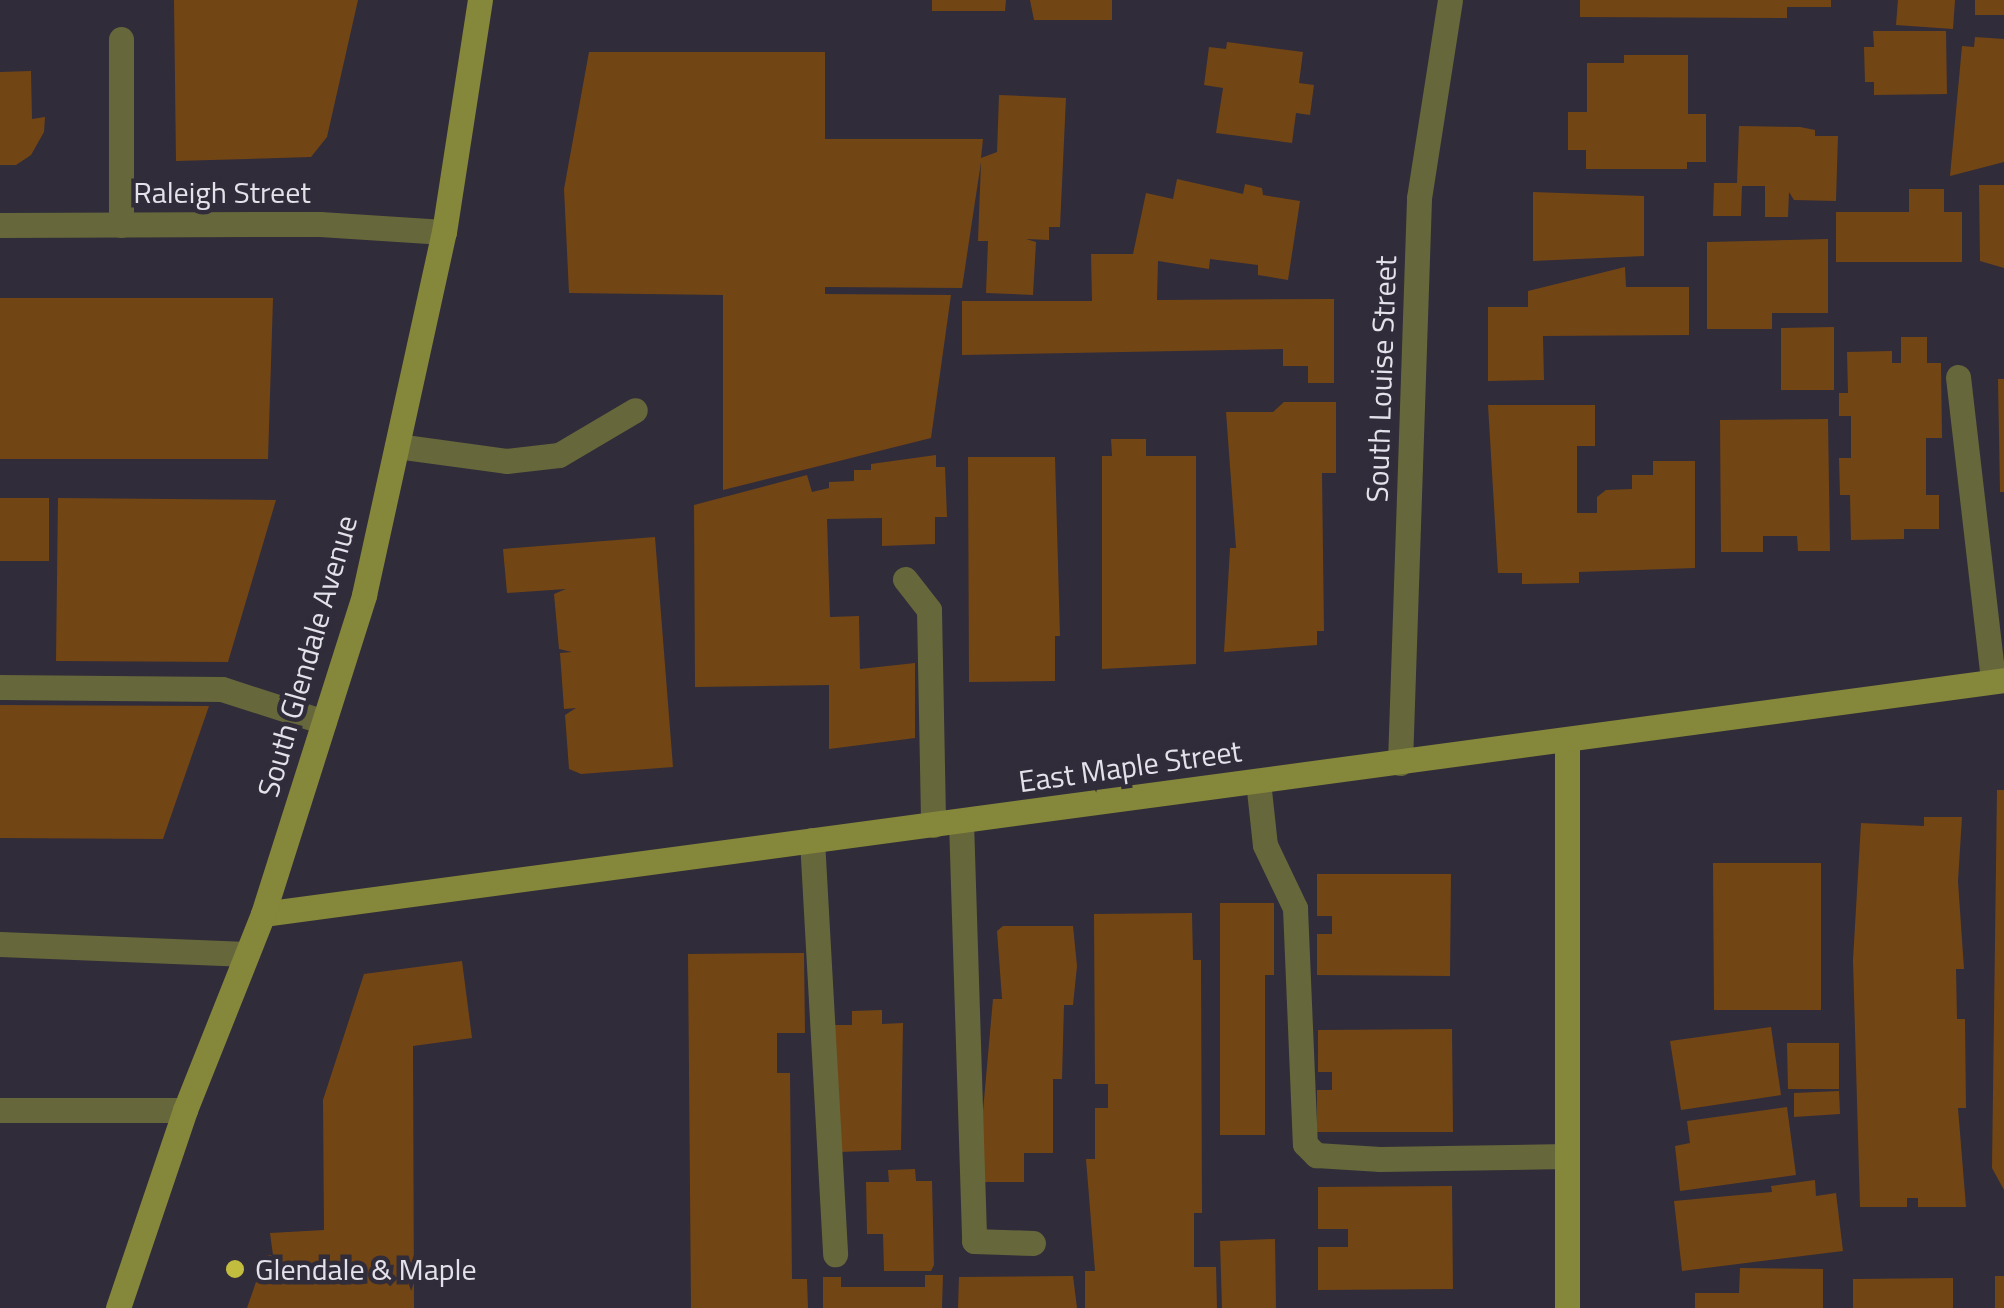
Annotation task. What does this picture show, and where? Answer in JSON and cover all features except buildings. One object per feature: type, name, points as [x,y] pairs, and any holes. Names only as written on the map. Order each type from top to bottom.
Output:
[{"type":"street","name":"South Glendale Avenue","points":[[118,1308],[185,1110],[263,914],[364,595],[444,232],[480,0]]},
{"type":"street","name":"South Louise Street","points":[[1400,763],[1419,198],[1450,0]]},
{"type":"street","points":[[120,39],[120,225]]},
{"type":"street","name":"Raleigh Street","points":[[0,225],[320,224],[444,232]]},
{"type":"street","points":[[1958,377],[1998,680]]},
{"type":"street","points":[[397,446],[506,460],[558,455],[635,410]]},
{"type":"street","points":[[905,579],[929,610],[933,824]]},
{"type":"street","name":"East Maple Street","points":[[263,914],[1998,680]]},
{"type":"street","points":[[0,687],[222,689],[324,722]]},
{"type":"street","points":[[1567,740],[1567,1308]]},
{"type":"street","points":[[1258,782],[1265,845],[1295,908],[1305,1144],[1316,1155],[1380,1159],[1567,1156]]},
{"type":"street","points":[[961,821],[974,1240],[1032,1242]]},
{"type":"street","points":[[812,840],[835,1254]]},
{"type":"street","points":[[0,944],[247,954]]},
{"type":"street","points":[[0,1110],[185,1110]]},
{"type":"place","name":"Glendale & Maple","points":[[235,1269]]}]
